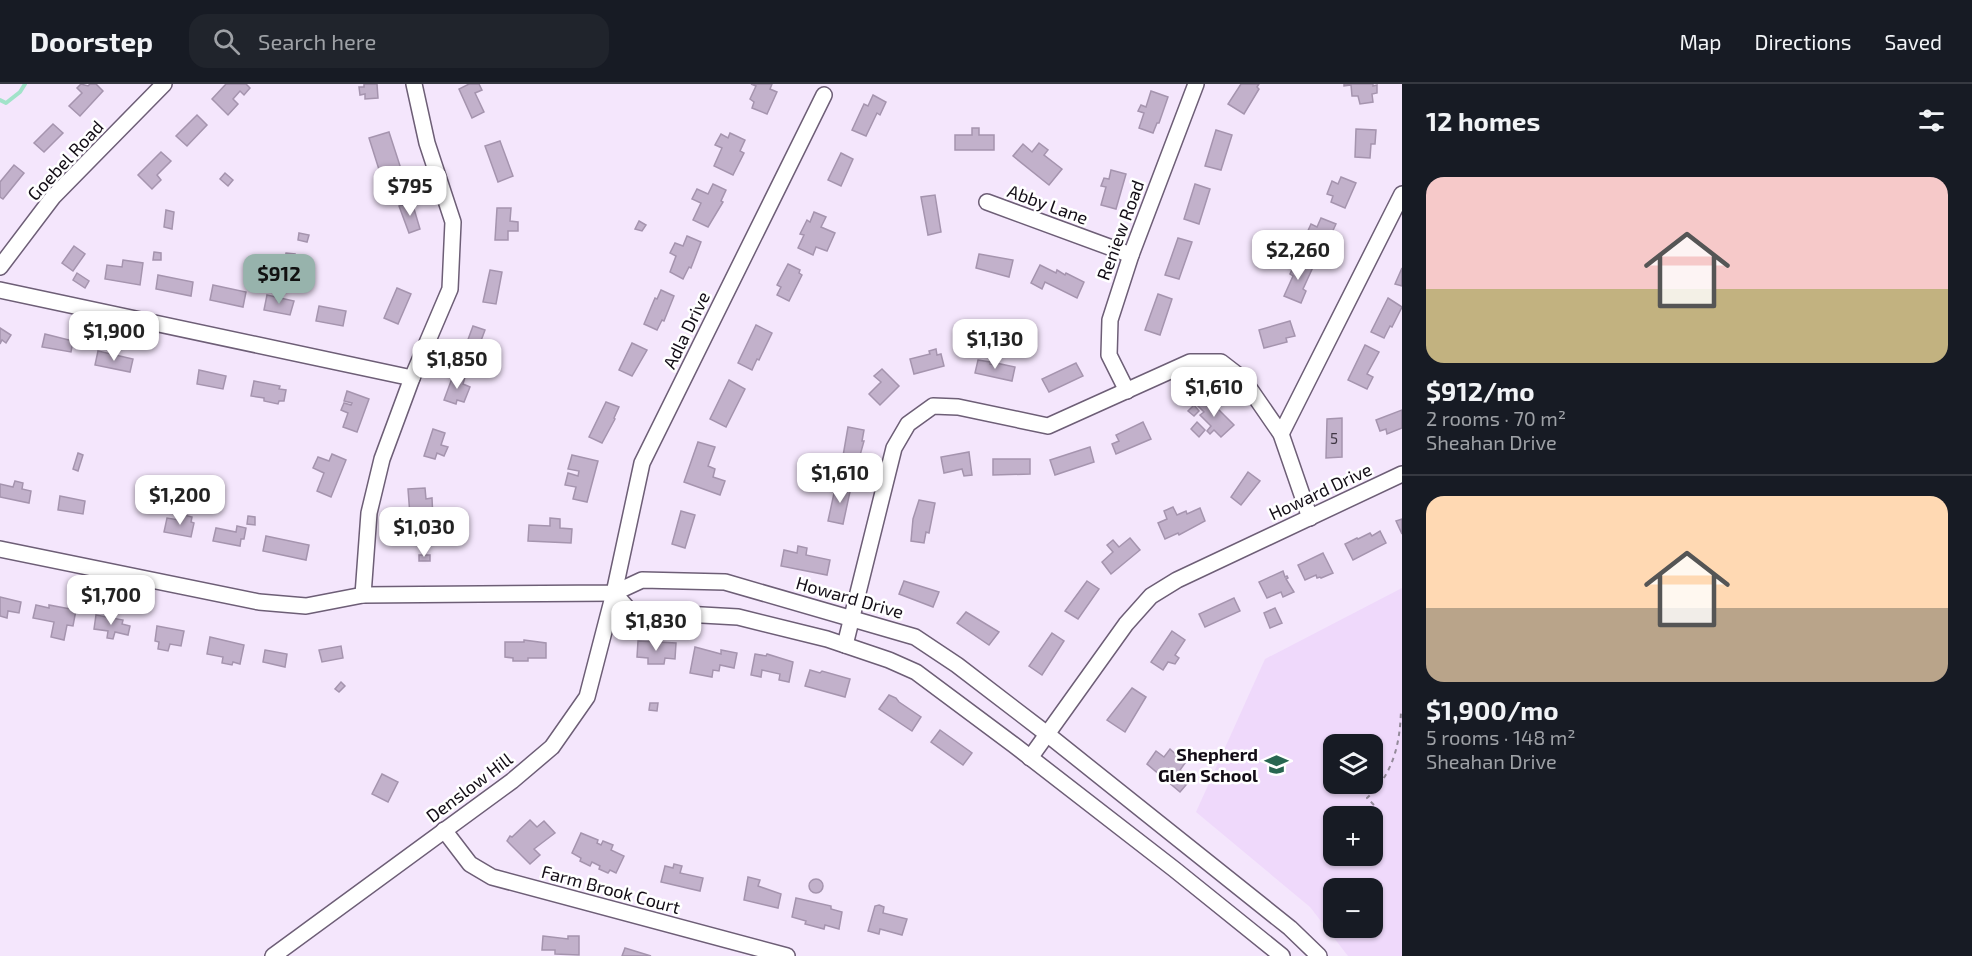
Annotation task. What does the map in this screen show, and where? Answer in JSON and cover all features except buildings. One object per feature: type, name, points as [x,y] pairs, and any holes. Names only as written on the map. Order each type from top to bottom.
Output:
[{"type":"street","name":"Goebel Road","points":[[0,267],[53,197],[164,84]]},
{"type":"street","points":[[363,595],[369,513],[382,459],[412,378],[450,289],[453,222],[427,143],[414,84]]},
{"type":"street","name":"Reniew Road","points":[[1127,390],[1109,355],[1110,320],[1131,255],[1196,84]]},
{"type":"street","name":"Adla Drive","points":[[614,593],[642,463],[824,95]]},
{"type":"street","points":[[1281,434],[1402,194]]},
{"type":"street","name":"Abby Lane","points":[[987,202],[1131,255]]},
{"type":"street","points":[[0,290],[412,378]]},
{"type":"street","points":[[846,645],[894,448],[908,424],[933,406],[958,407],[1048,426],[1190,362],[1221,362],[1243,379],[1281,434],[1310,518]]},
{"type":"street","name":"Howard Drive","points":[[1030,758],[1126,624],[1151,596],[1197,570],[1402,474]]},
{"type":"street","name":"Howard Drive","points":[[0,549],[259,602],[306,606],[363,595],[614,593],[642,580],[725,582],[915,637],[957,665],[1047,734],[1290,928],[1319,956]]},
{"type":"street","points":[[614,593],[630,611],[738,617],[846,645],[916,672],[1255,932],[1282,956]]},
{"type":"street","name":"Denslow Hill","points":[[273,956],[512,781],[552,747],[587,697],[614,593]]},
{"type":"street","name":"Farm Brook Court","points":[[444,830],[470,864],[492,877],[787,956]]},
{"type":"path","points":[[1374,805],[1367,798],[1386,776],[1398,748],[1401,733],[1401,710]]},
{"type":"path","points":[[1398,748],[1402,749]]},
{"type":"shaded area","name":"Shepherd Glen School","points":[[1402,588],[1402,956],[1348,956],[1334,938],[1383,938],[1383,878],[1323,878],[1323,924],[1310,907],[1196,812],[1265,659]]},
{"type":"waterway","points":[[0,100],[6,103],[20,92],[25,84]]},
{"type":"place","name":"Shepherd Glen School","points":[[1276,764]]}]
